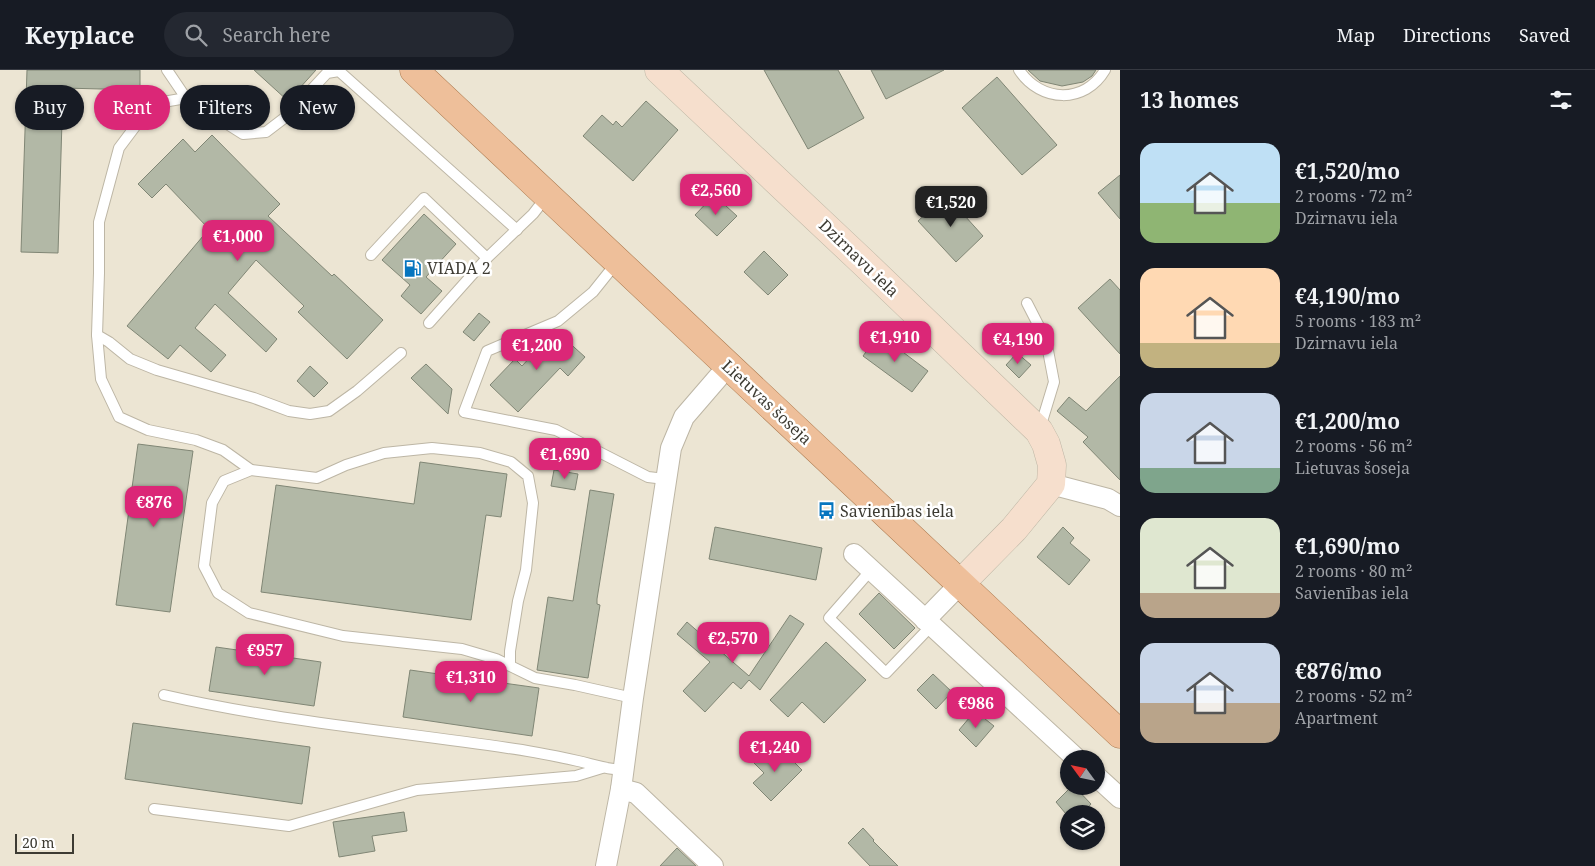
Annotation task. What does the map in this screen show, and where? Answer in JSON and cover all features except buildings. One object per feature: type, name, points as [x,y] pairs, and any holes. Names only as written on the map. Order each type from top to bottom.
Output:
[{"type":"main road","name":"Lietuvas šoseja","points":[[414,70],[1120,734]]},
{"type":"street","name":"Dzirnavu iela","points":[[659,70],[815,216],[1039,431],[1046,444],[1052,465],[1051,484]]},
{"type":"street","points":[[606,866],[622,780],[670,448],[684,417],[728,366]]},
{"type":"street","points":[[928,622],[960,584],[1014,528],[1051,484],[1108,499],[1119,504]]},
{"type":"street","points":[[854,554],[1067,750]]},
{"type":"street","points":[[622,780],[713,866]]},
{"type":"street","points":[[1105,784],[1120,798]]},
{"type":"lane","points":[[166,70],[180,90]]},
{"type":"lane","points":[[1019,70],[1032,83],[1047,92],[1061,95],[1076,94],[1088,89],[1099,80],[1105,70]]},
{"type":"lane","points":[[270,129],[288,116],[327,73],[339,71],[517,230]]},
{"type":"lane","points":[[180,99],[152,104],[119,148],[99,222],[100,273],[97,335],[101,379],[119,417],[148,430],[196,440],[223,450],[251,470],[318,478],[346,465],[384,453],[432,448],[480,452],[511,462],[528,476],[532,503],[526,570],[518,601],[510,650],[510,666]]},
{"type":"lane","points":[[237,130],[243,134],[266,132],[269,130]]},
{"type":"lane","points":[[429,323],[487,258],[533,214],[547,195]]},
{"type":"lane","points":[[371,255],[424,198],[487,258]]},
{"type":"lane","points":[[617,261],[593,292],[558,321],[487,351],[464,412],[556,430],[648,477],[665,479]]},
{"type":"lane","points":[[1027,303],[1046,340],[1054,382],[1039,431]]},
{"type":"lane","points":[[97,335],[130,359],[157,370],[254,398],[290,411],[310,414],[329,411],[358,391],[401,354]]},
{"type":"lane","points":[[251,470],[224,481],[212,502],[204,566],[218,593],[248,613],[343,636],[462,649],[496,659],[535,678],[633,698]]},
{"type":"lane","points":[[871,570],[829,618],[886,674],[928,622]]},
{"type":"lane","points":[[164,695],[212,706],[362,730],[510,748],[602,768],[622,780]]},
{"type":"lane","points":[[154,809],[289,826],[417,790],[576,776],[602,768]]},
{"type":"place","name":"VIADA 2","points":[[413,268]]},
{"type":"place","name":"Savienības iela","points":[[826,511]]}]
